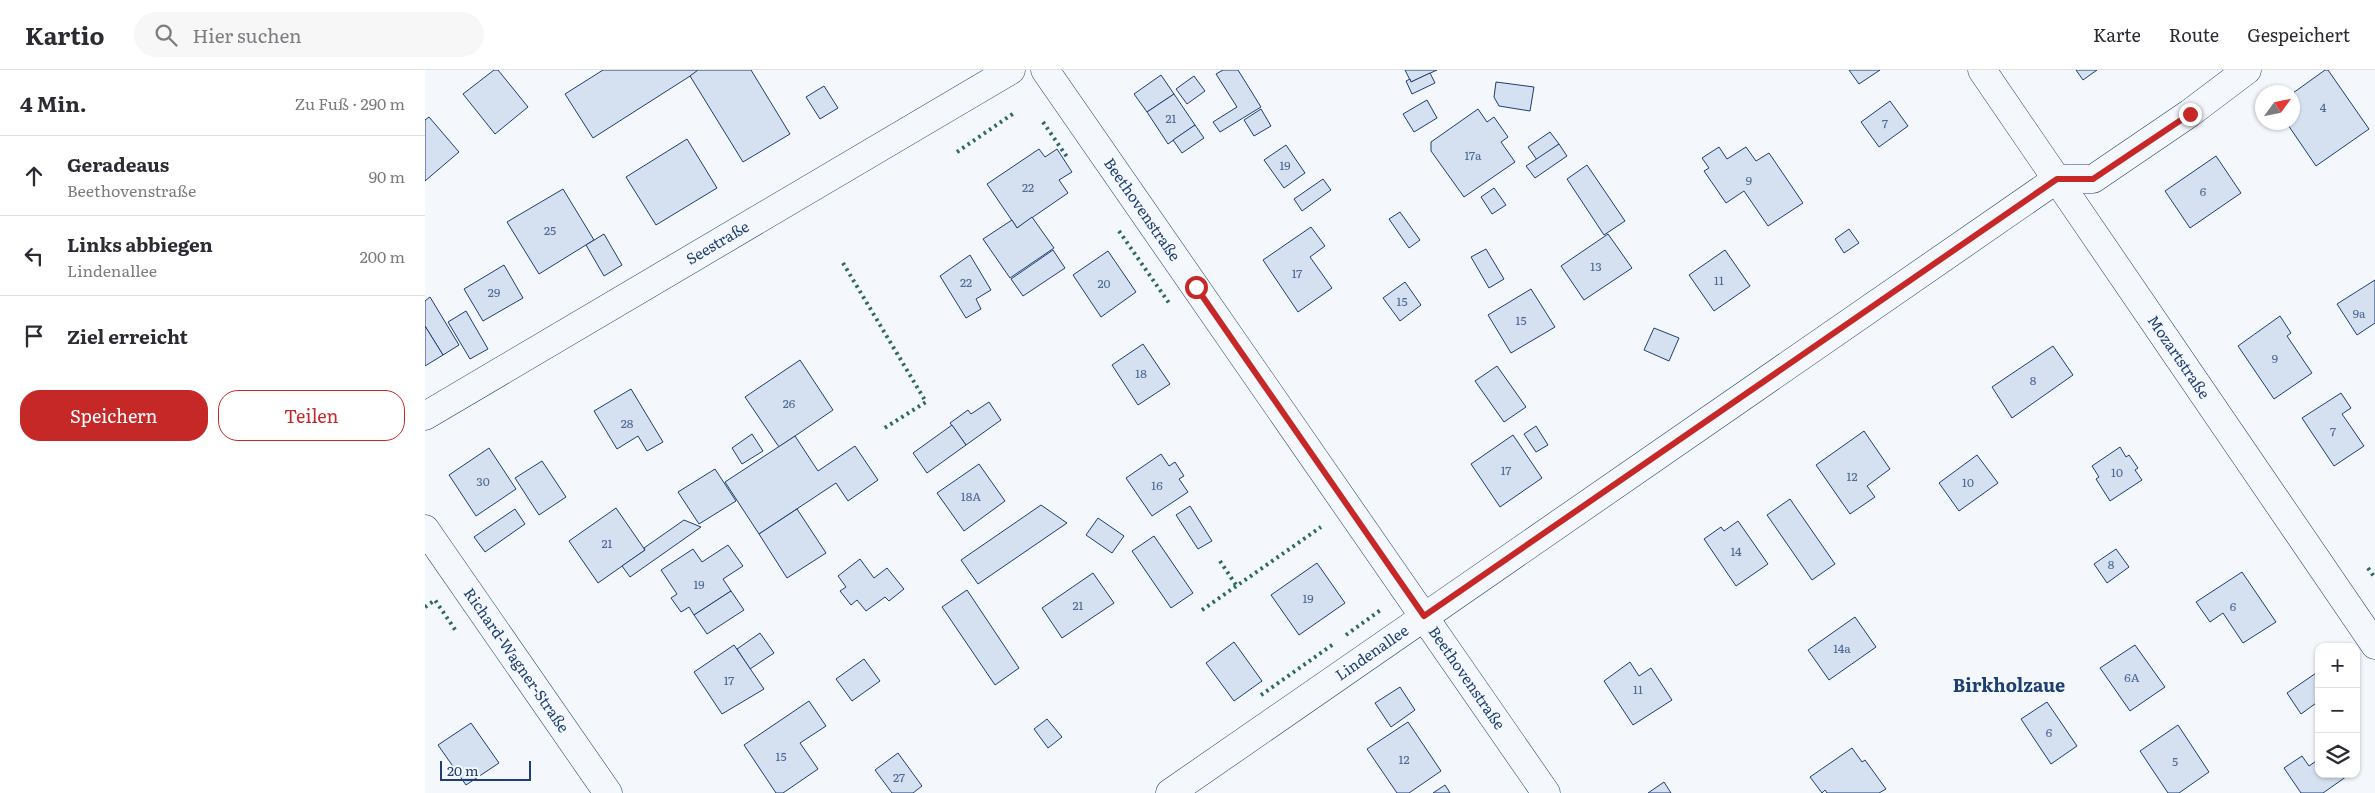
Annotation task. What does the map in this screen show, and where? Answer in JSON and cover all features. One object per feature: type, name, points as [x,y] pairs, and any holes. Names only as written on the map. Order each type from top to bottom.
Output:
[{"type":"street","name":"Seestraße","points":[[425,416],[1011,70]]},
{"type":"street","name":"Beethovenstraße","points":[[1045,70],[1546,793]]},
{"type":"street","name":"Mozartstraße","points":[[1982,70],[2375,645]]},
{"type":"street","points":[[2057,179],[2093,179],[2190,114],[2247,70]]},
{"type":"street","name":"Lindenallee","points":[[1170,793],[2057,179]]},
{"type":"street","name":"Richard-Wagner-Straße","points":[[425,528],[608,793]]},
{"type":"building","points":[[494,70],[498,70],[528,107],[495,134],[463,94]]},
{"type":"building","points":[[603,70],[698,71],[593,138],[565,94]]},
{"type":"building","points":[[698,70],[751,70],[790,134],[743,162],[690,76]]},
{"type":"building","points":[[1223,70],[1238,70],[1261,107],[1220,132],[1213,122],[1237,107],[1216,74]]},
{"type":"building","points":[[1405,70],[1437,70],[1411,82]]},
{"type":"building","points":[[1849,70],[1880,70],[1859,84]]},
{"type":"building","points":[[2076,70],[2097,70],[2083,80]]},
{"type":"building","points":[[2325,70],[2328,70],[2369,129],[2316,166],[2291,130],[2300,130],[2300,88]]},
{"type":"building","points":[[1430,73],[1435,83],[1412,94],[1406,81],[1410,79],[1411,82]]},
{"type":"building","points":[[1161,75],[1174,94],[1147,112],[1134,94]]},
{"type":"building","points":[[1194,76],[1205,91],[1187,104],[1176,89]]},
{"type":"building","points":[[1496,82],[1534,87],[1530,111],[1499,106],[1494,97]]},
{"type":"building","points":[[824,86],[838,108],[820,119],[806,97]]},
{"type":"building","points":[[1174,94],[1195,125],[1168,144],[1147,112]]},
{"type":"building","points":[[1427,100],[1437,118],[1414,132],[1403,114]]},
{"type":"building","points":[[1890,101],[1908,126],[1879,147],[1861,122]]},
{"type":"building","points":[[1261,109],[1271,126],[1254,136],[1244,120]]},
{"type":"building","points":[[1478,109],[1487,122],[1494,117],[1508,137],[1501,142],[1515,162],[1464,197],[1431,151],[1431,142]]},
{"type":"building","points":[[429,117],[459,152],[425,181],[425,120]]},
{"type":"building","points":[[1195,125],[1204,138],[1182,153],[1173,140]]},
{"type":"building","points":[[1550,132],[1559,144],[1537,160],[1528,147]]},
{"type":"building","points":[[687,139],[717,188],[656,225],[626,177]]},
{"type":"building","points":[[1559,144],[1567,156],[1535,178],[1526,166]]},
{"type":"building","points":[[1286,145],[1305,173],[1284,188],[1264,160]]},
{"type":"building","points":[[1719,147],[1727,159],[1746,147],[1756,161],[1769,153],[1803,203],[1768,226],[1744,191],[1726,203],[1704,171],[1709,168],[1702,158]]},
{"type":"building","points":[[1039,149],[1045,157],[1057,149],[1072,172],[1059,180],[1068,193],[1017,228],[987,184]]},
{"type":"building","points":[[2216,156],[2241,193],[2190,228],[2165,191]]},
{"type":"building","points":[[1587,165],[1625,221],[1604,235],[1567,179]]},
{"type":"building","points":[[1323,179],[1331,190],[1302,211],[1294,199]]},
{"type":"building","points":[[1494,188],[1506,205],[1492,214],[1481,197]]},
{"type":"building","points":[[563,189],[594,240],[539,274],[507,222]]},
{"type":"building","points":[[1400,212],[1420,240],[1409,248],[1389,219]]},
{"type":"building","points":[[1032,217],[1054,248],[1010,278],[983,239],[1012,220],[1017,228]]},
{"type":"building","points":[[1311,227],[1325,246],[1310,257],[1332,288],[1298,312],[1263,260]]},
{"type":"building","points":[[1849,229],[1859,243],[1844,253],[1835,239]]},
{"type":"building","points":[[604,234],[622,265],[604,276],[586,245]]},
{"type":"building","points":[[1608,234],[1632,268],[1584,300],[1561,266]]},
{"type":"building","points":[[1486,249],[1504,279],[1489,288],[1471,257]]},
{"type":"building","points":[[1053,250],[1065,268],[1023,296],[1011,279]]},
{"type":"building","points":[[1725,250],[1750,286],[1714,311],[1689,275]]},
{"type":"building","points":[[1108,251],[1136,292],[1101,317],[1073,275]]},
{"type":"building","points":[[970,255],[991,290],[976,299],[981,309],[966,318],[940,276]]},
{"type":"building","points":[[504,265],[523,298],[483,321],[464,289]]},
{"type":"building","points":[[2375,280],[2375,323],[2357,335],[2337,304]]},
{"type":"building","points":[[1405,282],[1421,305],[1400,321],[1383,298]]},
{"type":"building","points":[[1531,289],[1555,327],[1511,353],[1488,315]]},
{"type":"building","points":[[430,297],[459,345],[443,355],[425,326],[425,301]]},
{"type":"building","points":[[466,311],[488,349],[470,359],[448,322]]},
{"type":"building","points":[[2280,316],[2291,333],[2287,336],[2312,373],[2274,399],[2238,346]]},
{"type":"building","points":[[425,326],[443,355],[425,366]]},
{"type":"building","points":[[1654,328],[1679,338],[1669,361],[1644,350]]},
{"type":"building","points":[[1143,344],[1170,384],[1138,405],[1112,365]]},
{"type":"building","points":[[2053,346],[2073,375],[2012,418],[1992,387]]},
{"type":"building","points":[[800,360],[833,410],[779,447],[745,397]]},
{"type":"building","points":[[1497,366],[1526,407],[1504,422],[1475,381]]},
{"type":"building","points":[[631,389],[663,442],[647,451],[638,436],[617,449],[594,411]]},
{"type":"building","points":[[2341,393],[2351,408],[2342,414],[2364,446],[2334,466],[2302,418]]},
{"type":"building","points":[[989,402],[1001,420],[966,445],[950,423],[968,410],[971,414]]},
{"type":"building","points":[[952,425],[966,445],[927,473],[913,453]]},
{"type":"building","points":[[1536,426],[1548,445],[1536,452],[1524,434]]},
{"type":"building","points":[[1864,431],[1890,469],[1867,486],[1875,497],[1850,514],[1816,465]]},
{"type":"building","points":[[752,434],[763,451],[742,464],[732,448]]},
{"type":"building","points":[[1513,435],[1542,478],[1500,507],[1471,464]]},
{"type":"building","points":[[795,436],[818,471],[855,446],[878,480],[848,501],[836,483],[759,534],[725,482]]},
{"type":"building","points":[[2120,447],[2126,457],[2129,455],[2138,468],[2135,470],[2142,480],[2110,501],[2096,479],[2099,477],[2092,466]]},
{"type":"building","points":[[489,448],[516,489],[476,516],[449,475]]},
{"type":"building","points":[[1161,454],[1169,466],[1175,462],[1184,476],[1179,479],[1188,492],[1152,516],[1126,478]]},
{"type":"building","points":[[1977,455],[1998,483],[1959,511],[1939,483]]},
{"type":"building","points":[[542,461],[566,497],[539,515],[515,478]]},
{"type":"building","points":[[979,464],[1005,501],[964,531],[937,493]]},
{"type":"building","points":[[715,469],[736,501],[699,524],[678,492]]},
{"type":"building","points":[[1790,499],[1835,564],[1812,580],[1767,515]]},
{"type":"building","points":[[1041,505],[1067,523],[978,584],[961,560]]},
{"type":"building","points":[[1190,506],[1212,541],[1198,549],[1176,515]]},
{"type":"building","points":[[616,508],[645,550],[598,583],[569,541]]},
{"type":"building","points":[[515,509],[525,524],[485,552],[474,537]]},
{"type":"building","points":[[797,509],[826,553],[787,578],[759,534]]},
{"type":"building","points":[[1098,518],[1124,536],[1112,553],[1086,535]]},
{"type":"building","points":[[684,520],[701,527],[630,577],[622,566]]},
{"type":"building","points":[[1738,521],[1768,564],[1736,586],[1704,539],[1721,527],[1724,531]]},
{"type":"building","points":[[1154,536],[1193,593],[1171,608],[1132,551]]},
{"type":"building","points":[[728,545],[743,566],[723,579],[731,591],[694,615],[689,607],[681,612],[671,598],[677,594],[661,570],[693,549],[702,562]]},
{"type":"building","points":[[2116,549],[2129,567],[2107,583],[2094,564]]},
{"type":"building","points":[[860,559],[874,578],[887,568],[904,589],[889,601],[885,597],[866,611],[857,600],[851,605],[840,591],[846,587],[838,576]]},
{"type":"building","points":[[1317,563],[1345,603],[1299,635],[1271,595]]},
{"type":"building","points":[[2242,572],[2276,622],[2243,643],[2223,613],[2210,622],[2196,602]]},
{"type":"building","points":[[1093,573],[1114,603],[1062,638],[1042,608]]},
{"type":"building","points":[[967,590],[1019,668],[995,685],[942,607]]},
{"type":"building","points":[[731,591],[744,610],[707,634],[694,615]]},
{"type":"building","points":[[1855,617],[1876,647],[1829,680],[1808,650]]},
{"type":"building","points":[[760,633],[774,653],[750,669],[737,649]]},
{"type":"building","points":[[1234,642],[1262,681],[1234,701],[1206,663]]},
{"type":"building","points":[[734,645],[764,689],[722,714],[694,672]]},
{"type":"building","points":[[2135,645],[2165,687],[2130,711],[2100,668]]},
{"type":"building","points":[[864,659],[880,681],[852,701],[836,679]]},
{"type":"building","points":[[1630,662],[1639,676],[1651,668],[1672,700],[1633,725],[1604,681]]},
{"type":"building","points":[[2315,674],[2315,704],[2301,714],[2287,693]]},
{"type":"building","points":[[1400,687],[1415,710],[1391,727],[1375,703]]},
{"type":"building","points":[[809,701],[826,726],[800,743],[818,769],[783,793],[776,793],[744,745]]},
{"type":"building","points":[[2047,702],[2077,746],[2051,764],[2021,719]]},
{"type":"building","points":[[1047,719],[1062,737],[1048,748],[1034,729]]},
{"type":"building","points":[[1408,722],[1441,771],[1409,793],[1397,793],[1367,749]]},
{"type":"building","points":[[471,723],[499,763],[466,785],[438,745]]},
{"type":"building","points":[[2178,725],[2209,772],[2179,793],[2168,793],[2140,751]]},
{"type":"building","points":[[1852,748],[1862,762],[1865,760],[1886,789],[1879,793],[1827,793],[1825,790],[1822,793],[1810,777]]},
{"type":"building","points":[[898,753],[922,786],[913,793],[892,793],[875,770]]},
{"type":"building","points":[[2302,756],[2309,766],[2315,762],[2315,778],[2344,778],[2323,793],[2301,793],[2284,768]]},
{"type":"building","points":[[1664,782],[1671,793],[1648,793]]},
{"type":"building","points":[[1445,785],[1450,793],[1433,793]]},
{"type":"hedge","points":[[957,152],[1014,113]]},
{"type":"hedge","points":[[1043,122],[1067,157]]},
{"type":"hedge","points":[[1119,231],[1169,303]]},
{"type":"hedge","points":[[843,263],[926,402],[883,429]]},
{"type":"hedge","points":[[1202,610],[1321,527]]},
{"type":"hedge","points":[[1220,561],[1236,585]]},
{"type":"hedge","points":[[2368,568],[2375,578]]},
{"type":"hedge","points":[[425,607],[435,600],[456,631]]},
{"type":"hedge","points":[[1346,635],[1382,609]]},
{"type":"hedge","points":[[1261,695],[1335,643]]},
{"type":"district","name":"Birkholzaue","points":[[2009,686]]},
{"type":"route","points":[[1196,287],[1424,616],[2057,179],[2093,179],[2190,114]]}]
